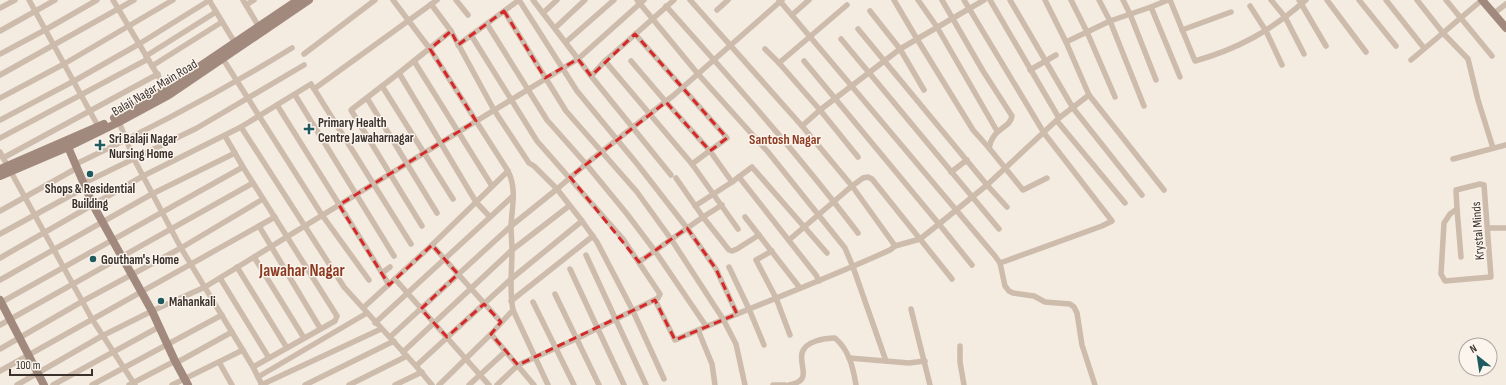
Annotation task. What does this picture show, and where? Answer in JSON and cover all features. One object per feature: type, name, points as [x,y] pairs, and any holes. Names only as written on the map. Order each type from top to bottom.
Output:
[{"type":"street","points":[[0,8],[14,0]]},
{"type":"street","points":[[29,0],[98,126]]},
{"type":"street","points":[[0,31],[55,0]]},
{"type":"street","points":[[0,54],[46,30],[97,0]]},
{"type":"street","points":[[113,0],[168,92]]},
{"type":"street","points":[[0,75],[134,0]]},
{"type":"street","points":[[0,98],[64,64],[173,0]]},
{"type":"street","points":[[0,120],[74,81],[139,44],[209,0],[235,43]]},
{"type":"street","points":[[254,0],[244,2],[259,27]]},
{"type":"street","points":[[6,169],[168,92],[235,43],[298,0]]},
{"type":"street","name":"Balaji Nagar Main Road","points":[[0,176],[6,169],[68,147],[119,122],[223,59],[309,0]]},
{"type":"street","points":[[304,54],[375,0]]},
{"type":"street","points":[[393,0],[430,49],[513,181],[514,196],[511,226],[511,300],[513,310],[548,385]]},
{"type":"street","points":[[314,89],[437,0]]},
{"type":"street","points":[[456,0],[468,15]]},
{"type":"street","points":[[458,45],[519,0],[577,91],[638,165],[687,228],[716,269],[737,314]]},
{"type":"street","points":[[533,0],[591,76],[673,177],[729,250],[732,251],[737,249],[759,234]]},
{"type":"street","points":[[543,13],[557,0]]},
{"type":"street","points":[[555,28],[585,0]]},
{"type":"street","points":[[566,42],[614,0]]},
{"type":"street","points":[[591,76],[605,61],[674,0]]},
{"type":"street","points":[[690,0],[802,126],[852,186],[895,246]]},
{"type":"street","points":[[717,10],[728,0]]},
{"type":"street","points":[[305,385],[392,339],[421,309],[511,226],[616,140],[666,102],[781,0],[1000,264],[1005,286],[1009,291],[1034,296],[1045,302],[1070,304],[1074,306],[1077,313],[1082,345],[1095,385]]},
{"type":"street","points":[[792,15],[809,0]]},
{"type":"street","points":[[894,0],[973,130],[1023,190],[1047,178]]},
{"type":"street","points":[[918,0],[937,28],[997,131]]},
{"type":"street","points":[[942,0],[983,71],[1012,116],[1009,124],[997,131],[991,140],[989,148]]},
{"type":"street","points":[[964,0],[1044,133],[1112,221],[1000,264]]},
{"type":"street","points":[[802,126],[820,110],[900,49],[984,0]]},
{"type":"street","points":[[990,0],[1058,120],[1125,203]]},
{"type":"street","points":[[1010,0],[1073,108],[1142,195]]},
{"type":"street","points":[[1045,0],[1066,42],[1089,95],[1164,190]]},
{"type":"street","points":[[1071,0],[1087,32],[1115,97]]},
{"type":"street","points":[[1099,0],[1110,21],[1144,106]]},
{"type":"street","points":[[1123,0],[1156,80]]},
{"type":"street","points":[[1066,42],[1110,21],[1169,0],[1195,61],[1214,56],[1242,44],[1266,31],[1285,17],[1302,1],[1326,46]]},
{"type":"street","points":[[1271,0],[1285,17],[1304,54]]},
{"type":"street","points":[[1327,0],[1366,52]]},
{"type":"street","points":[[1359,0],[1396,46]]},
{"type":"street","points":[[1386,0],[1424,48]]},
{"type":"street","points":[[1417,0],[1443,33],[1468,59],[1478,100],[1493,148]]},
{"type":"street","points":[[1446,0],[1492,56]]},
{"type":"street","points":[[1411,60],[1482,0],[1506,28]]},
{"type":"street","points":[[17,385],[102,336],[205,287],[578,59],[641,1],[652,19],[698,74],[768,152],[845,248],[886,361]]},
{"type":"street","points":[[431,4],[451,32],[494,110],[529,163],[534,166],[557,189],[593,236],[633,311],[664,380]]},
{"type":"street","points":[[1493,14],[1506,4]]},
{"type":"street","points":[[778,63],[811,37],[847,5]]},
{"type":"street","points":[[666,6],[834,201],[858,233]]},
{"type":"street","points":[[1250,6],[1266,31],[1282,65]]},
{"type":"street","points":[[1151,7],[1180,77]]},
{"type":"street","points":[[504,11],[566,111],[636,192],[671,239],[723,319],[736,344],[745,385]]},
{"type":"street","points":[[870,11],[900,49],[924,90]]},
{"type":"street","points":[[0,138],[81,95],[147,57],[216,12]]},
{"type":"street","points":[[1182,30],[1231,12]]},
{"type":"street","points":[[152,66],[222,22]]},
{"type":"street","points":[[486,24],[547,120],[586,164],[655,251],[706,326]]},
{"type":"street","points":[[858,29],[987,185],[1007,207]]},
{"type":"street","points":[[422,226],[351,110],[451,32]]},
{"type":"street","points":[[635,34],[727,138],[692,164]]},
{"type":"street","points":[[471,35],[510,100],[537,141],[623,239],[659,291],[660,296],[598,329],[518,365],[497,385]]},
{"type":"street","points":[[841,39],[999,229]]},
{"type":"street","points":[[77,168],[76,164],[176,115],[238,81],[292,48]]},
{"type":"street","points":[[765,49],[820,110],[858,157]]},
{"type":"street","points":[[1030,70],[1056,55]]},
{"type":"street","points":[[223,59],[322,215],[369,280]]},
{"type":"street","points":[[414,61],[492,186]]},
{"type":"street","points":[[605,61],[692,164],[714,193],[738,229]]},
{"type":"street","points":[[631,61],[710,150],[732,182]]},
{"type":"street","points":[[804,61],[972,265]]},
{"type":"street","points":[[0,234],[85,185],[197,128],[304,65]]},
{"type":"street","points":[[400,73],[476,202],[490,217]]},
{"type":"street","points":[[3,158],[158,74]]},
{"type":"street","points":[[0,258],[143,176],[225,136],[311,84],[411,244]]},
{"type":"street","points":[[382,86],[453,199]]},
{"type":"street","points":[[294,95],[394,256]]},
{"type":"street","points":[[655,300],[675,340],[723,319],[853,267],[893,249],[895,246],[920,239],[987,185],[1058,120],[1089,95]]},
{"type":"street","points":[[367,98],[406,164],[437,212]]},
{"type":"street","points":[[278,105],[389,285]]},
{"type":"street","points":[[119,122],[134,159],[190,265],[222,315],[262,385],[381,328]]},
{"type":"street","points":[[241,127],[344,287],[375,323],[422,372],[432,385]]},
{"type":"street","points":[[225,136],[336,314],[337,318],[335,321],[320,328],[253,367]]},
{"type":"street","points":[[1453,159],[1506,145]]},
{"type":"street","points":[[68,147],[93,205],[152,311],[186,382]]},
{"type":"street","points":[[0,152],[6,169],[74,284],[92,319],[132,384],[232,332]]},
{"type":"street","points":[[0,280],[152,194],[235,153]]},
{"type":"street","points":[[951,172],[967,160]]},
{"type":"street","points":[[44,385],[0,301],[243,167]]},
{"type":"street","points":[[695,206],[752,167],[827,253]]},
{"type":"street","points":[[0,211],[77,168]]},
{"type":"street","points":[[363,308],[395,280],[508,171]]},
{"type":"street","points":[[739,177],[816,274],[819,281]]},
{"type":"street","points":[[789,240],[852,186],[863,178],[868,177],[952,279]]},
{"type":"street","points":[[0,325],[253,183]]},
{"type":"street","name":"Krystal Minds","points":[[1480,184],[1484,185],[1491,276],[1445,280],[1441,274],[1444,223],[1450,214],[1457,210],[1456,190],[1480,184]]},
{"type":"street","points":[[375,323],[514,196]]},
{"type":"street","points":[[0,349],[83,301],[181,248],[263,199]]},
{"type":"street","points":[[639,262],[722,205]]},
{"type":"street","points":[[348,385],[405,354],[434,324],[512,250],[569,206]]},
{"type":"street","points":[[1457,210],[1461,257]]},
{"type":"street","points":[[0,371],[275,217]]},
{"type":"street","points":[[745,217],[800,288]]},
{"type":"street","points":[[416,366],[511,279],[582,221]]},
{"type":"street","points":[[259,226],[320,328]]},
{"type":"street","points":[[1488,228],[1506,228]]},
{"type":"street","points":[[511,300],[593,236]]},
{"type":"street","points":[[432,245],[501,322]]},
{"type":"street","points":[[772,251],[756,260],[776,298],[790,335]]},
{"type":"street","points":[[586,255],[646,385]]},
{"type":"street","points":[[254,257],[304,338]]},
{"type":"street","points":[[237,267],[287,348]]},
{"type":"street","points":[[382,273],[390,267]]},
{"type":"street","points":[[729,267],[764,345]]},
{"type":"street","points":[[570,269],[624,385]]},
{"type":"street","points":[[220,278],[269,358]]},
{"type":"street","points":[[395,280],[466,358],[488,385]]},
{"type":"street","points":[[555,294],[599,385]]},
{"type":"street","points":[[533,302],[574,385]]},
{"type":"street","points":[[911,309],[930,385]]},
{"type":"street","points":[[439,385],[513,310]]},
{"type":"street","points":[[258,377],[367,313]]},
{"type":"street","points":[[92,385],[222,315]]},
{"type":"street","points":[[53,385],[159,327]]},
{"type":"street","points":[[698,330],[712,364],[715,385]]},
{"type":"street","points":[[491,334],[518,365],[532,384]]},
{"type":"street","points":[[789,385],[795,384],[803,378],[802,355],[806,347],[817,340],[827,338],[835,338],[845,349],[856,385]]},
{"type":"street","points":[[960,346],[960,362],[964,385]]},
{"type":"street","points":[[172,385],[186,382],[219,362],[243,350]]},
{"type":"street","points":[[469,385],[506,351]]},
{"type":"street","points":[[849,358],[909,363],[925,361]]},
{"type":"street","points":[[219,362],[232,385]]},
{"type":"street","points":[[395,385],[422,372]]},
{"type":"street","points":[[773,385],[785,385]]},
{"type":"highlighted area","points":[[504,11],[545,78],[578,59],[591,76],[635,34],[727,138],[710,151],[666,102],[570,177],[639,262],[687,228],[716,269],[737,314],[675,340],[655,300],[518,365],[491,334],[501,322],[484,304],[447,337],[421,309],[458,274],[432,245],[389,285],[339,205],[476,121],[430,49],[451,31],[458,45]]},
{"type":"place","name":"Primary Health Centre Jawaharnagar","points":[[309,129]]},
{"type":"place","name":"Sri Balaji Nagar Nursing Home","points":[[100,145]]},
{"type":"place","name":"Shops & Residential Building","points":[[90,174]]},
{"type":"place","name":"Goutham's Home","points":[[93,259]]},
{"type":"place","name":"Mahankali","points":[[161,301]]},
{"type":"district","name":"Santosh Nagar","points":[[785,139]]},
{"type":"district","name":"Jawahar Nagar","points":[[302,270]]}]
